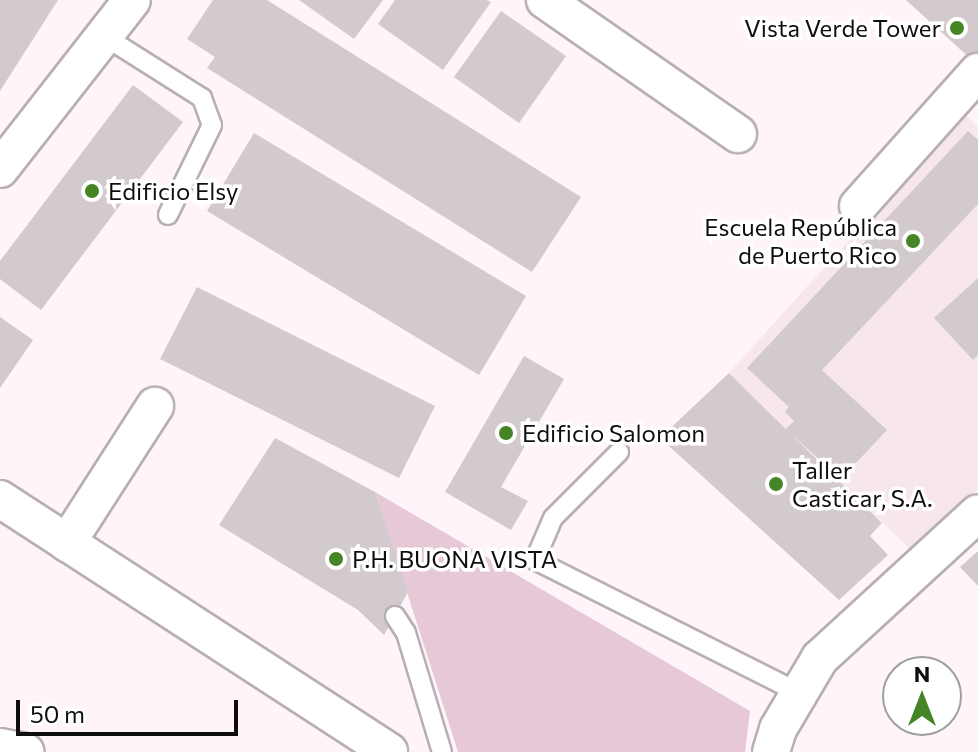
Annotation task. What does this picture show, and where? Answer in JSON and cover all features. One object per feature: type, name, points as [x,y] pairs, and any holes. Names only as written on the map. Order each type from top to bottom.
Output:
[{"type":"street","points":[[0,169],[132,0]]},
{"type":"street","points":[[545,0],[738,134]]},
{"type":"street","points":[[858,206],[978,72]]},
{"type":"street","points":[[67,543],[155,406]]},
{"type":"street","points":[[0,499],[389,752]]},
{"type":"street","points":[[771,752],[798,692],[852,624],[978,513]]},
{"type":"street","points":[[0,747],[26,752]]},
{"type":"lane","points":[[104,36],[202,98],[212,125],[168,215]]},
{"type":"lane","points":[[619,452],[553,518],[535,560],[798,692]]},
{"type":"lane","points":[[395,616],[406,633],[442,752]]},
{"type":"shaded area","name":"Escuela República de Puerto Rico","points":[[964,113],[978,127],[978,489],[911,550],[729,373]]},
{"type":"shaded area","points":[[375,492],[750,711],[745,752],[458,752]]},
{"type":"building","points":[[0,0],[58,0],[0,91]]},
{"type":"building","points":[[213,0],[267,0],[581,197],[532,272],[207,68],[215,57],[187,39]]},
{"type":"building","points":[[299,0],[383,0],[354,39]]},
{"type":"building","points":[[395,0],[491,2],[443,70],[378,24]]},
{"type":"building","name":"Vista Verde Tower","points":[[906,0],[978,0],[978,56],[973,61]]},
{"type":"building","points":[[501,11],[566,56],[519,123],[454,77]]},
{"type":"building","name":"Edificio Elsy","points":[[133,85],[183,122],[41,310],[0,279],[0,261]]},
{"type":"building","points":[[968,131],[978,140],[978,204],[822,370],[887,430],[841,479],[791,434],[882,523],[870,536],[888,555],[839,600],[660,438],[729,373],[786,429],[794,421],[785,412],[789,407],[747,368]]},
{"type":"building","points":[[254,133],[526,296],[479,375],[207,211]]},
{"type":"building","points":[[978,278],[978,355],[973,360],[934,318]]},
{"type":"building","points":[[197,287],[435,406],[399,478],[160,359]]},
{"type":"building","points":[[0,317],[33,340],[0,388]]},
{"type":"building","name":"Edificio Salomon","points":[[524,356],[564,379],[501,487],[528,501],[511,530],[445,492]]},
{"type":"building","name":"P.H. BUONA VISTA","points":[[275,438],[375,492],[408,592],[384,635],[358,610],[219,525]]},
{"type":"building","points":[[978,551],[978,586],[960,567]]},
{"type":"place","name":"Vista Verde Tower","points":[[957,28]]},
{"type":"place","name":"Edificio Elsy","points":[[92,191]]},
{"type":"place","name":"Escuela República de Puerto Rico","points":[[913,241]]},
{"type":"place","name":"Edificio Salomon","points":[[506,433]]},
{"type":"place","name":"Taller Casticar, S.A.","points":[[776,484]]},
{"type":"place","name":"P.H. BUONA VISTA","points":[[336,559]]}]
